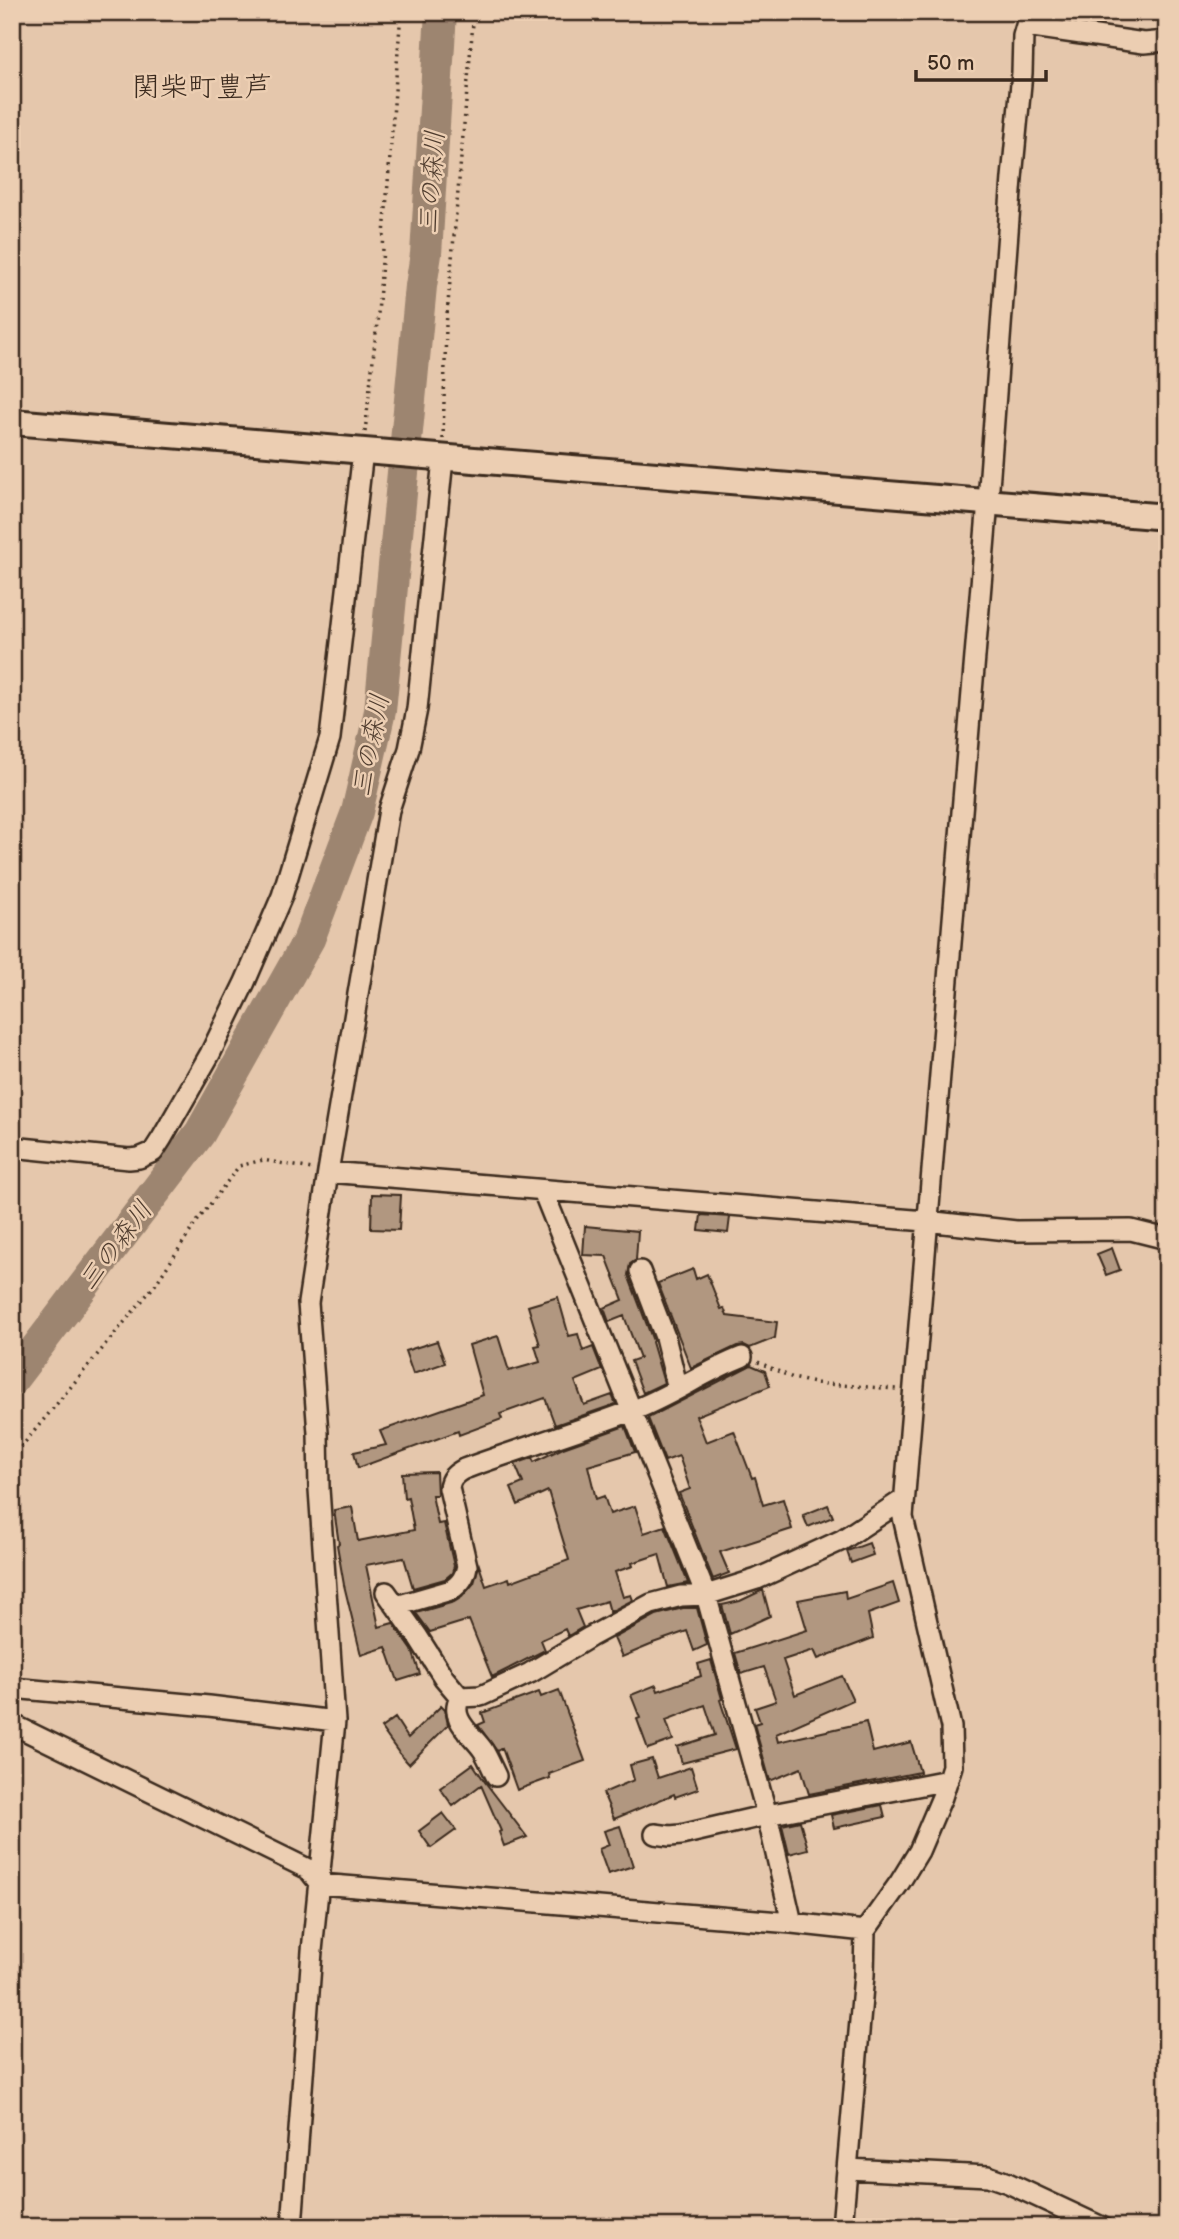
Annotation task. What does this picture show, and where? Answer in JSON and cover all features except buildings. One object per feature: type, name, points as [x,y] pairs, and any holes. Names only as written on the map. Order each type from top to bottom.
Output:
[{"type":"street","points":[[842,2227],[864,1975],[865,1931],[919,1851],[952,1766],[951,1727],[903,1517],[988,501],[1023,36],[1028,19],[1144,43],[1167,41]]},
{"type":"street","points":[[12,422],[105,432],[369,451],[1167,517]]},
{"type":"street","points":[[12,1147],[129,1159],[148,1155],[162,1138],[211,1054],[274,917],[330,738],[369,451]]},
{"type":"street","points":[[292,2227],[312,1951],[335,1721],[308,1303],[389,810],[409,749],[418,709],[436,458]]},
{"type":"street","points":[[328,1172],[926,1221],[1016,1231],[1131,1230],[1167,1239]]},
{"type":"street","points":[[543,1191],[706,1595],[768,1815],[792,1923]]},
{"type":"street","points":[[640,1271],[665,1337],[678,1389]]},
{"type":"street","points":[[460,1697],[391,1600],[451,1590],[466,1574],[467,1566],[449,1488],[455,1474],[632,1411],[741,1357]]},
{"type":"street","points":[[460,1697],[481,1696],[530,1673],[651,1604],[688,1594],[706,1595],[757,1579],[842,1540],[904,1499]]},
{"type":"street","points":[[12,1688],[234,1708],[335,1721]]},
{"type":"street","points":[[460,1697],[456,1704],[463,1727],[484,1751],[496,1776]]},
{"type":"street","points":[[12,1724],[308,1869],[320,1884],[865,1931]]},
{"type":"street","points":[[655,1834],[681,1835],[947,1780]]},
{"type":"street","points":[[848,2169],[988,2176],[1102,2227]]},
{"type":"path","points":[[369,451],[401,12]]},
{"type":"path","points":[[436,458],[474,12]]},
{"type":"path","points":[[12,1458],[155,1285],[196,1223],[239,1166],[263,1160],[328,1172]]},
{"type":"path","points":[[741,1357],[765,1363],[793,1378],[814,1383],[912,1390]]},
{"type":"waterway","name":"三の森川","points":[[12,1380],[200,1133],[309,939],[357,812],[380,711],[426,254],[441,12]]},
{"type":"district","name":"関柴町豊芦","points":[[202,86]]}]
